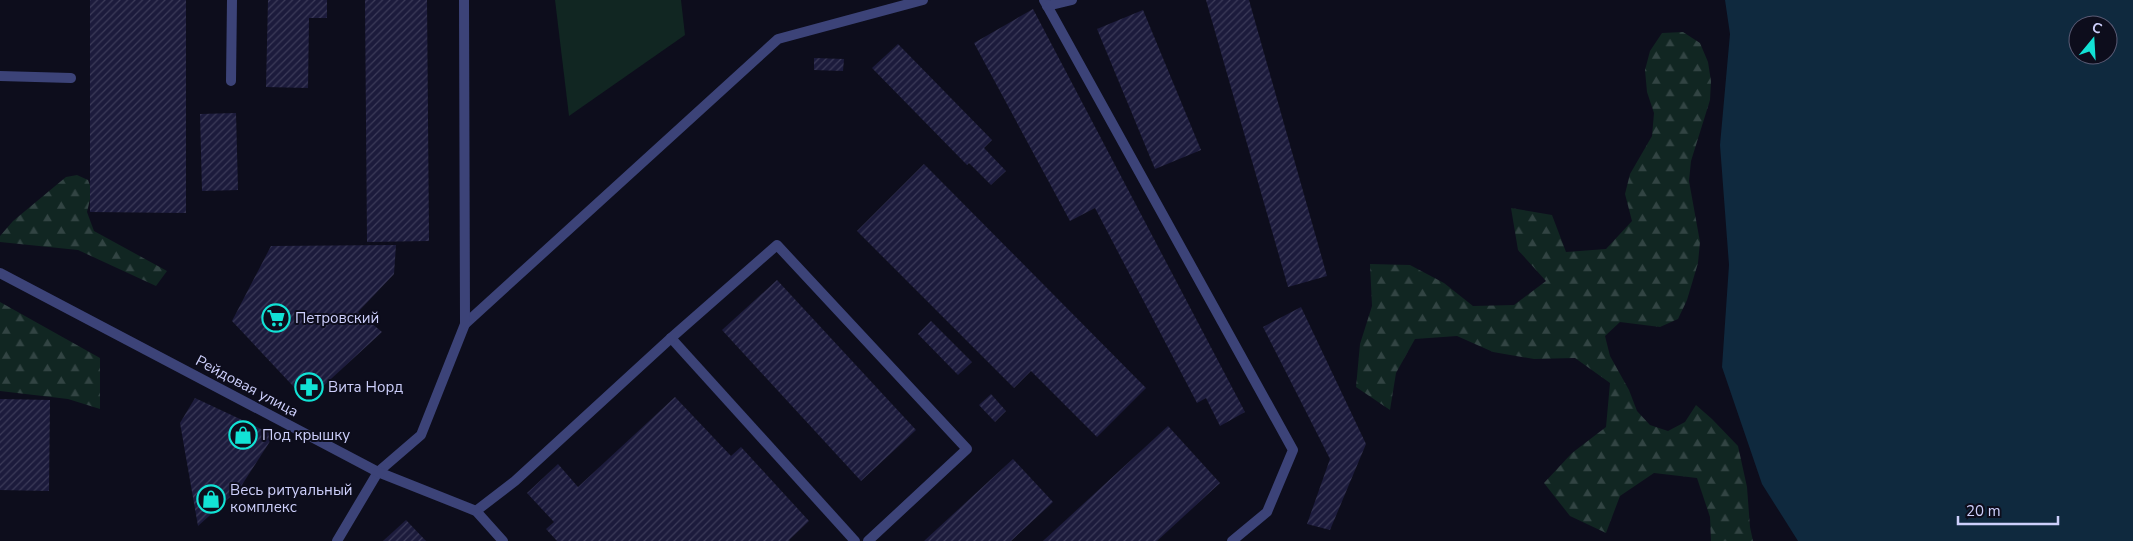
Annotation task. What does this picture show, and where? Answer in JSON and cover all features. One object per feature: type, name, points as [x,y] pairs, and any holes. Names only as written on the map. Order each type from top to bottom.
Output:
[{"type":"street","points":[[231,81],[232,0]]},
{"type":"street","points":[[337,541],[378,472],[421,435],[465,324],[464,0]]},
{"type":"street","points":[[465,324],[778,39],[923,0]]},
{"type":"street","points":[[1072,0],[1046,3],[1293,450],[1267,512],[1232,541]]},
{"type":"street","points":[[0,76],[71,78]]},
{"type":"street","points":[[476,511],[516,481],[671,338],[777,245],[967,449],[868,541]]},
{"type":"street","name":"Рейдовая улица","points":[[0,273],[378,472],[476,511],[503,541]]},
{"type":"street","points":[[671,338],[855,541]]},
{"type":"green space","points":[[555,0],[681,0],[685,35],[569,116]]},
{"type":"green space","points":[[1683,32],[1700,43],[1708,62],[1711,81],[1710,100],[1691,161],[1689,181],[1700,242],[1698,263],[1687,300],[1678,319],[1660,327],[1620,322],[1605,336],[1610,356],[1629,390],[1637,411],[1650,425],[1668,431],[1685,422],[1696,405],[1738,446],[1747,487],[1753,541],[1711,541],[1710,517],[1697,478],[1654,473],[1620,496],[1606,533],[1570,516],[1544,483],[1572,453],[1606,427],[1610,383],[1575,358],[1534,359],[1493,352],[1457,336],[1415,339],[1396,373],[1390,410],[1356,387],[1360,344],[1372,306],[1370,264],[1410,265],[1444,283],[1473,306],[1514,305],[1546,281],[1518,250],[1511,208],[1552,215],[1566,252],[1606,249],[1632,221],[1625,194],[1630,174],[1652,136],[1654,113],[1647,92],[1645,70],[1650,51],[1662,33]]},
{"type":"green space","points":[[77,175],[88,180],[92,191],[87,212],[94,231],[167,271],[156,286],[78,250],[0,242],[0,236],[13,221],[66,177]]},
{"type":"green space","points":[[0,302],[100,358],[100,409],[68,399],[0,391]]},
{"type":"water","points":[[1725,0],[2133,0],[2133,541],[1798,541],[1762,484],[1722,367],[1729,265],[1720,145],[1730,34]]},
{"type":"building","points":[[90,0],[186,0],[186,213],[90,212]]},
{"type":"building","points":[[268,0],[327,0],[327,18],[309,18],[308,88],[266,87]]},
{"type":"building","points":[[365,0],[427,0],[429,241],[367,242]]},
{"type":"building","points":[[1206,0],[1249,0],[1327,276],[1288,287]]},
{"type":"building","points":[[1033,9],[1245,412],[1220,426],[1206,398],[1197,403],[1095,208],[1070,221],[974,43]]},
{"type":"building","points":[[1143,10],[1201,150],[1155,169],[1097,29]]},
{"type":"building","points":[[898,44],[992,140],[984,148],[1006,171],[991,185],[969,163],[967,165],[872,68]]},
{"type":"building","points":[[814,58],[844,59],[843,71],[814,70]]},
{"type":"building","points":[[236,113],[238,190],[202,191],[200,114]]},
{"type":"building","points":[[924,164],[1146,388],[1097,437],[1031,371],[1014,388],[857,231]]},
{"type":"building","points":[[396,245],[394,274],[358,312],[382,332],[307,401],[232,321],[271,246]]},
{"type":"building","points":[[777,280],[916,430],[861,481],[722,330]]},
{"type":"building","points":[[1301,307],[1366,444],[1330,530],[1307,524],[1330,459],[1263,327]]},
{"type":"building","points":[[931,321],[972,362],[958,375],[918,334]]},
{"type":"building","points":[[991,394],[1006,411],[995,422],[979,405]]},
{"type":"building","points":[[675,397],[731,456],[741,447],[809,521],[790,541],[557,541],[546,529],[554,522],[527,493],[558,464],[578,487]]},
{"type":"building","points":[[195,398],[274,435],[240,488],[198,526],[180,423]]},
{"type":"building","points":[[0,399],[50,400],[49,491],[0,490]]},
{"type":"building","points":[[1168,426],[1220,483],[1157,541],[1043,541]]},
{"type":"building","points":[[1013,459],[1053,502],[1011,541],[924,541]]},
{"type":"building","points":[[406,520],[426,541],[383,541]]},
{"type":"place","name":"Петровский","points":[[276,318]]},
{"type":"place","name":"Вита Норд","points":[[309,387]]},
{"type":"place","name":"Под крышку","points":[[243,435]]},
{"type":"place","name":"Весь ритуальный комплекс","points":[[211,499]]}]
